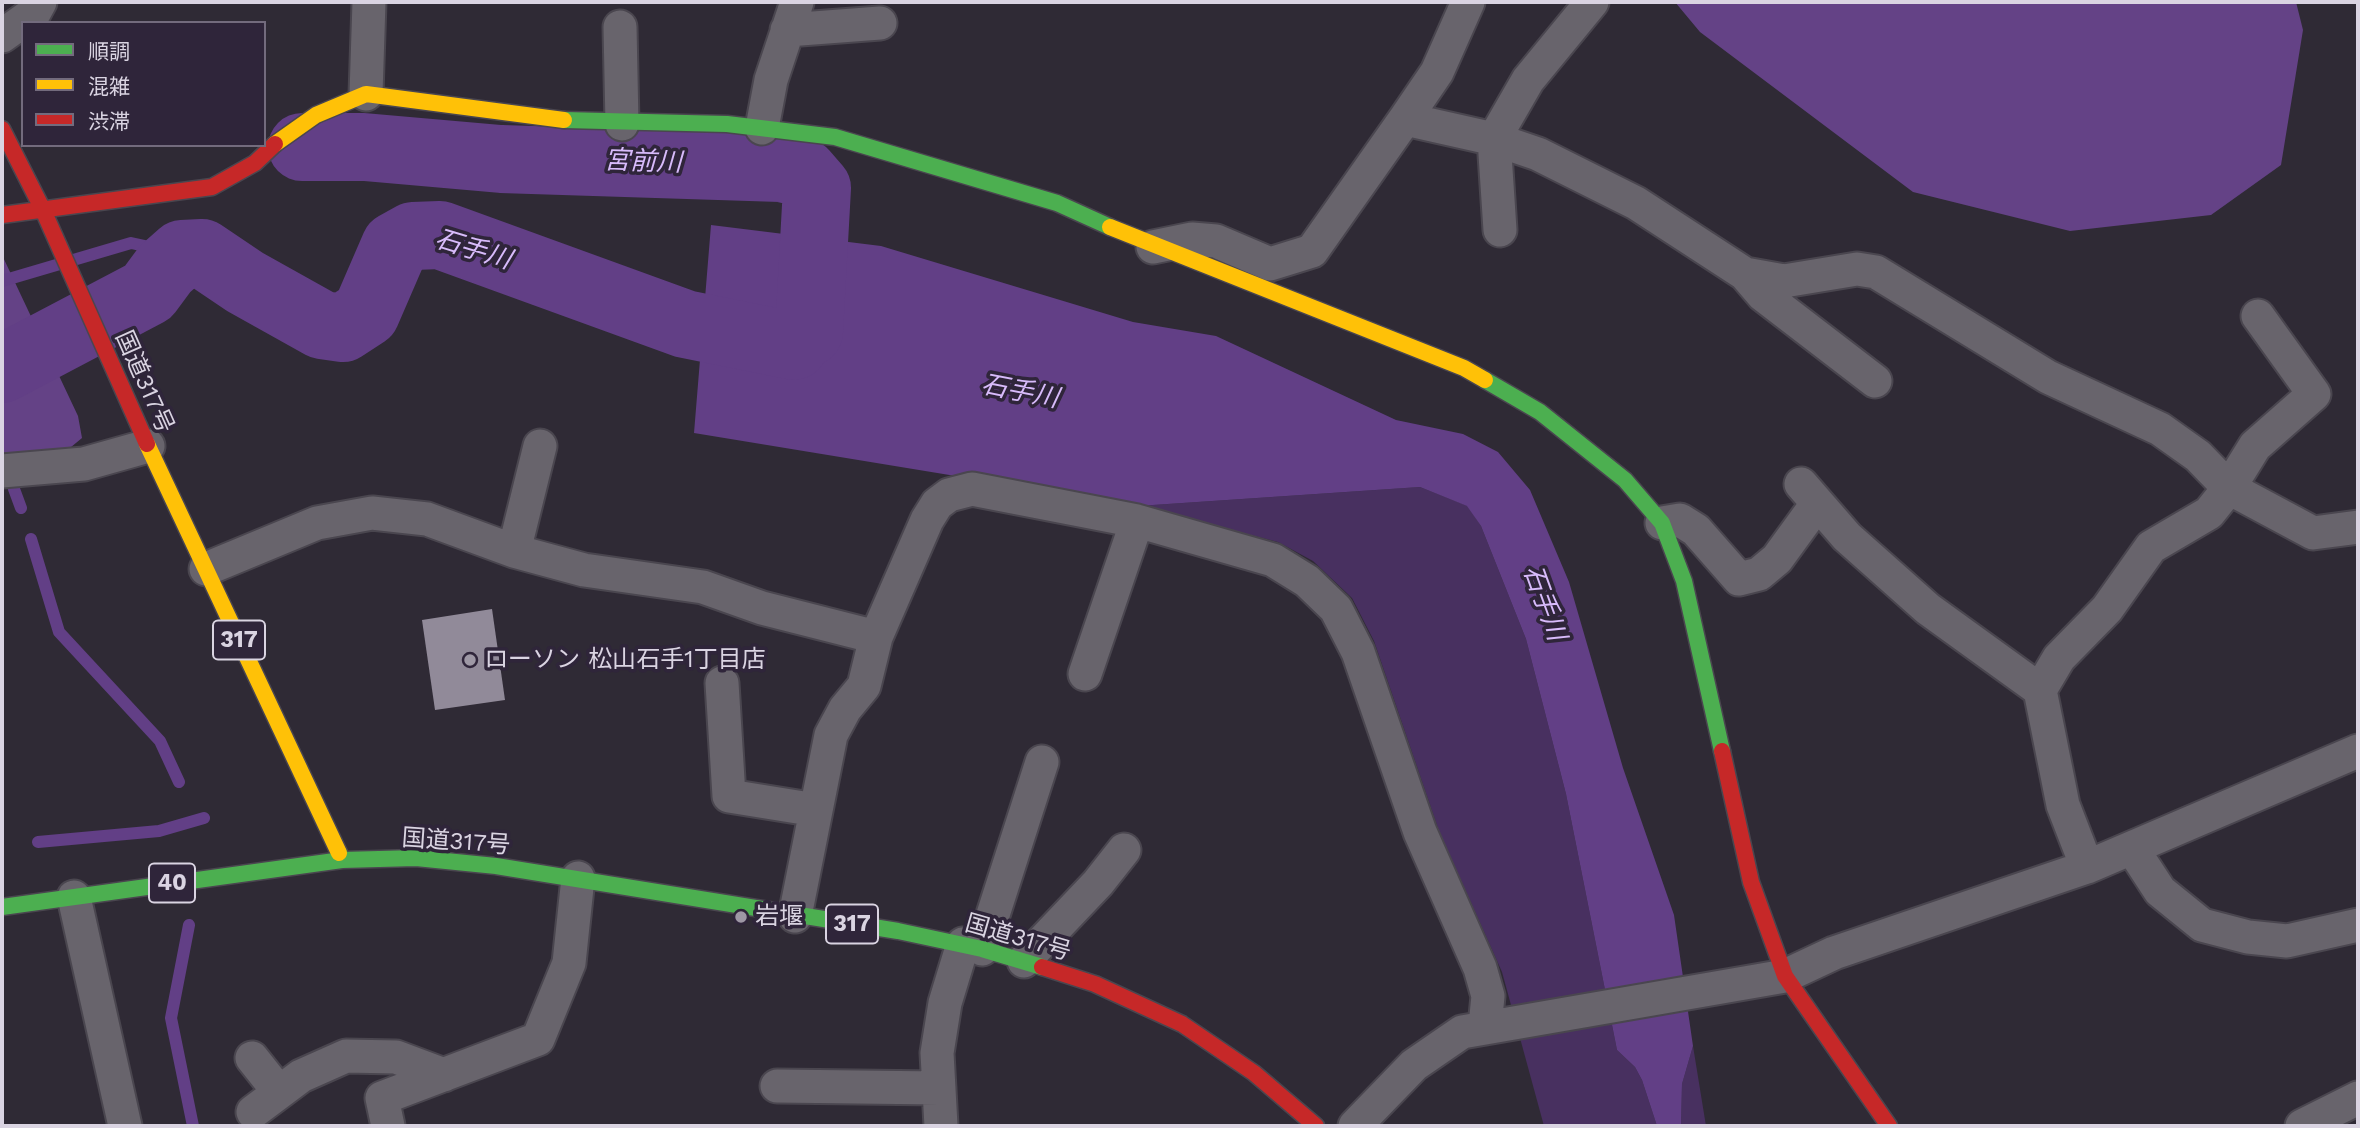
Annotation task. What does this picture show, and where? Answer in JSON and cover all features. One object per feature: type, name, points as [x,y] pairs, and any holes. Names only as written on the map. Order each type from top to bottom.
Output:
[{"type":"main road","points":[[2,215],[212,187],[255,163],[286,134],[316,115],[366,94],[583,123],[727,124],[835,137],[1057,203],[1153,247],[1464,368],[1540,412],[1625,480],[1662,523],[1684,581],[1751,882],[1785,976],[1889,1126]]},
{"type":"main road","name":"国道317号","points":[[2,130],[43,210],[142,433],[342,860],[416,858],[578,878],[973,946],[1128,997],[1182,1024],[1254,1073],[1316,1126]]},
{"type":"main road","name":"40","points":[[2,907],[342,860]]},
{"type":"street","points":[[23,21],[34,13],[40,2]]},
{"type":"street","points":[[366,94],[369,2]]},
{"type":"street","points":[[1153,247],[1192,239],[1216,241],[1270,264],[1312,251],[1437,72],[1468,2]]},
{"type":"street","points":[[1500,230],[1493,139],[1528,80],[1592,2]]},
{"type":"street","points":[[762,128],[771,80],[792,16],[880,23]]},
{"type":"street","points":[[2,36],[21,22]]},
{"type":"street","points":[[620,27],[622,124]]},
{"type":"street","points":[[1405,118],[1493,139],[1538,154],[1636,203],[1745,274],[1763,295],[1875,381]]},
{"type":"street","points":[[1745,274],[1784,281],[1857,269],[1876,272],[2048,377],[2160,429],[2198,456],[2230,488],[2313,533],[2358,527]]},
{"type":"street","points":[[2087,867],[2063,805],[2040,690],[2059,658],[2106,609],[2151,547],[2209,513],[2230,488],[2255,446],[2314,394],[2258,316]]},
{"type":"street","points":[[2,471],[83,464],[142,433]]},
{"type":"street","points":[[514,551],[540,446]]},
{"type":"street","points":[[795,916],[831,735],[845,709],[864,685],[876,637],[927,520],[937,504],[949,495],[972,489],[1137,521],[1273,560],[1307,581],[1336,609],[1357,652],[1420,832],[1480,968],[1494,1025]]},
{"type":"street","points":[[1662,523],[1680,520],[1696,530],[1739,579],[1759,574],[1777,559],[1809,494],[1847,537],[1927,609],[2040,690]]},
{"type":"street","points":[[206,569],[317,523],[372,513],[427,519],[514,551],[584,570],[703,587],[762,608],[876,637]]},
{"type":"street","points":[[1085,674],[1137,521]]},
{"type":"street","points":[[722,683],[729,796],[816,810]]},
{"type":"street","points":[[1355,1126],[1414,1065],[1462,1032],[1785,976],[1834,953],[2087,867],[2358,751]]},
{"type":"street","points":[[941,1126],[937,1053],[943,1016],[973,946],[1042,762]]},
{"type":"street","points":[[2132,848],[2160,891],[2202,925],[2248,937],[2287,941],[2358,925]]},
{"type":"street","points":[[1024,961],[1098,883],[1124,850]]},
{"type":"street","points":[[388,1126],[382,1098],[538,1039],[569,963],[578,878]]},
{"type":"street","points":[[74,897],[125,1126]]},
{"type":"street","points":[[253,1112],[301,1076],[346,1056],[396,1057],[444,1075]]},
{"type":"street","points":[[252,1058],[279,1092]]},
{"type":"street","points":[[778,1086],[939,1088]]},
{"type":"street","points":[[2302,1126],[2358,1098]]},
{"type":"shaded area","points":[[1675,2],[2296,2],[2303,30],[2281,165],[2211,215],[2070,231],[1913,192],[1700,32]]},
{"type":"shaded area","points":[[2,255],[78,416],[82,438],[65,452],[2,456]]},
{"type":"shaded area","points":[[1420,487],[1468,506],[1481,526],[1526,639],[1566,794],[1617,1050],[1635,1067],[1642,1080],[1657,1126],[1544,1126],[1502,972],[1439,831],[1374,641],[1352,598],[1313,561],[1278,542],[1138,506]]},
{"type":"shaded area","points":[[1693,1046],[1706,1126],[1681,1126],[1682,1084]]},
{"type":"water","points":[[711,225],[881,246],[1133,322],[1216,336],[1396,420],[1463,434],[1498,452],[1530,490],[1569,582],[1623,768],[1674,915],[1693,1046],[1682,1084],[1681,1126],[1657,1126],[1642,1080],[1635,1067],[1617,1050],[1566,794],[1526,639],[1481,526],[1467,506],[1420,487],[1138,506],[694,433]]},
{"type":"building","points":[[492,609],[505,700],[435,710],[422,620]]},
{"type":"waterway","name":"宮前川","points":[[302,147],[364,147],[501,159],[781,168],[804,173],[817,188],[809,332]]},
{"type":"waterway","name":"石手川","points":[[2,369],[148,292],[165,269],[182,254],[202,253],[245,282],[322,325],[343,328],[366,313],[395,246],[413,236],[440,235],[685,324],[794,346]]},
{"type":"waterway","points":[[2,281],[131,243],[182,254]]},
{"type":"waterway","points":[[14,489],[21,508]]},
{"type":"waterway","points":[[31,539],[59,632],[160,741],[179,782]]},
{"type":"waterway","points":[[38,842],[159,831],[204,818]]},
{"type":"waterway","points":[[189,925],[171,1018],[193,1126]]},
{"type":"traffic: fast","points":[[564,120],[727,124],[835,137],[1057,203],[1110,227]]},
{"type":"traffic: fast","points":[[1485,380],[1540,412],[1625,480],[1662,523],[1684,581],[1722,751]]},
{"type":"traffic: fast","points":[[339,853],[342,860],[416,858],[496,866],[898,931],[982,949],[1042,967]]},
{"type":"traffic: fast","points":[[2,907],[342,860]]},
{"type":"traffic: slow","points":[[275,144],[316,115],[366,94],[564,120]]},
{"type":"traffic: slow","points":[[1110,227],[1464,368],[1485,380]]},
{"type":"traffic: slow","points":[[147,444],[339,853]]},
{"type":"traffic: jam","points":[[2,129],[43,210],[147,444]]},
{"type":"traffic: jam","points":[[2,215],[212,187],[255,163],[275,144]]},
{"type":"traffic: jam","points":[[1722,751],[1751,882],[1785,976],[1889,1126]]},
{"type":"traffic: jam","points":[[1042,967],[1095,984],[1182,1024],[1254,1073],[1316,1126]]},
{"type":"place","name":"ローソン 松山石手1丁目店","points":[[470,660]]},
{"type":"place","name":"岩堰","points":[[741,917]]}]
